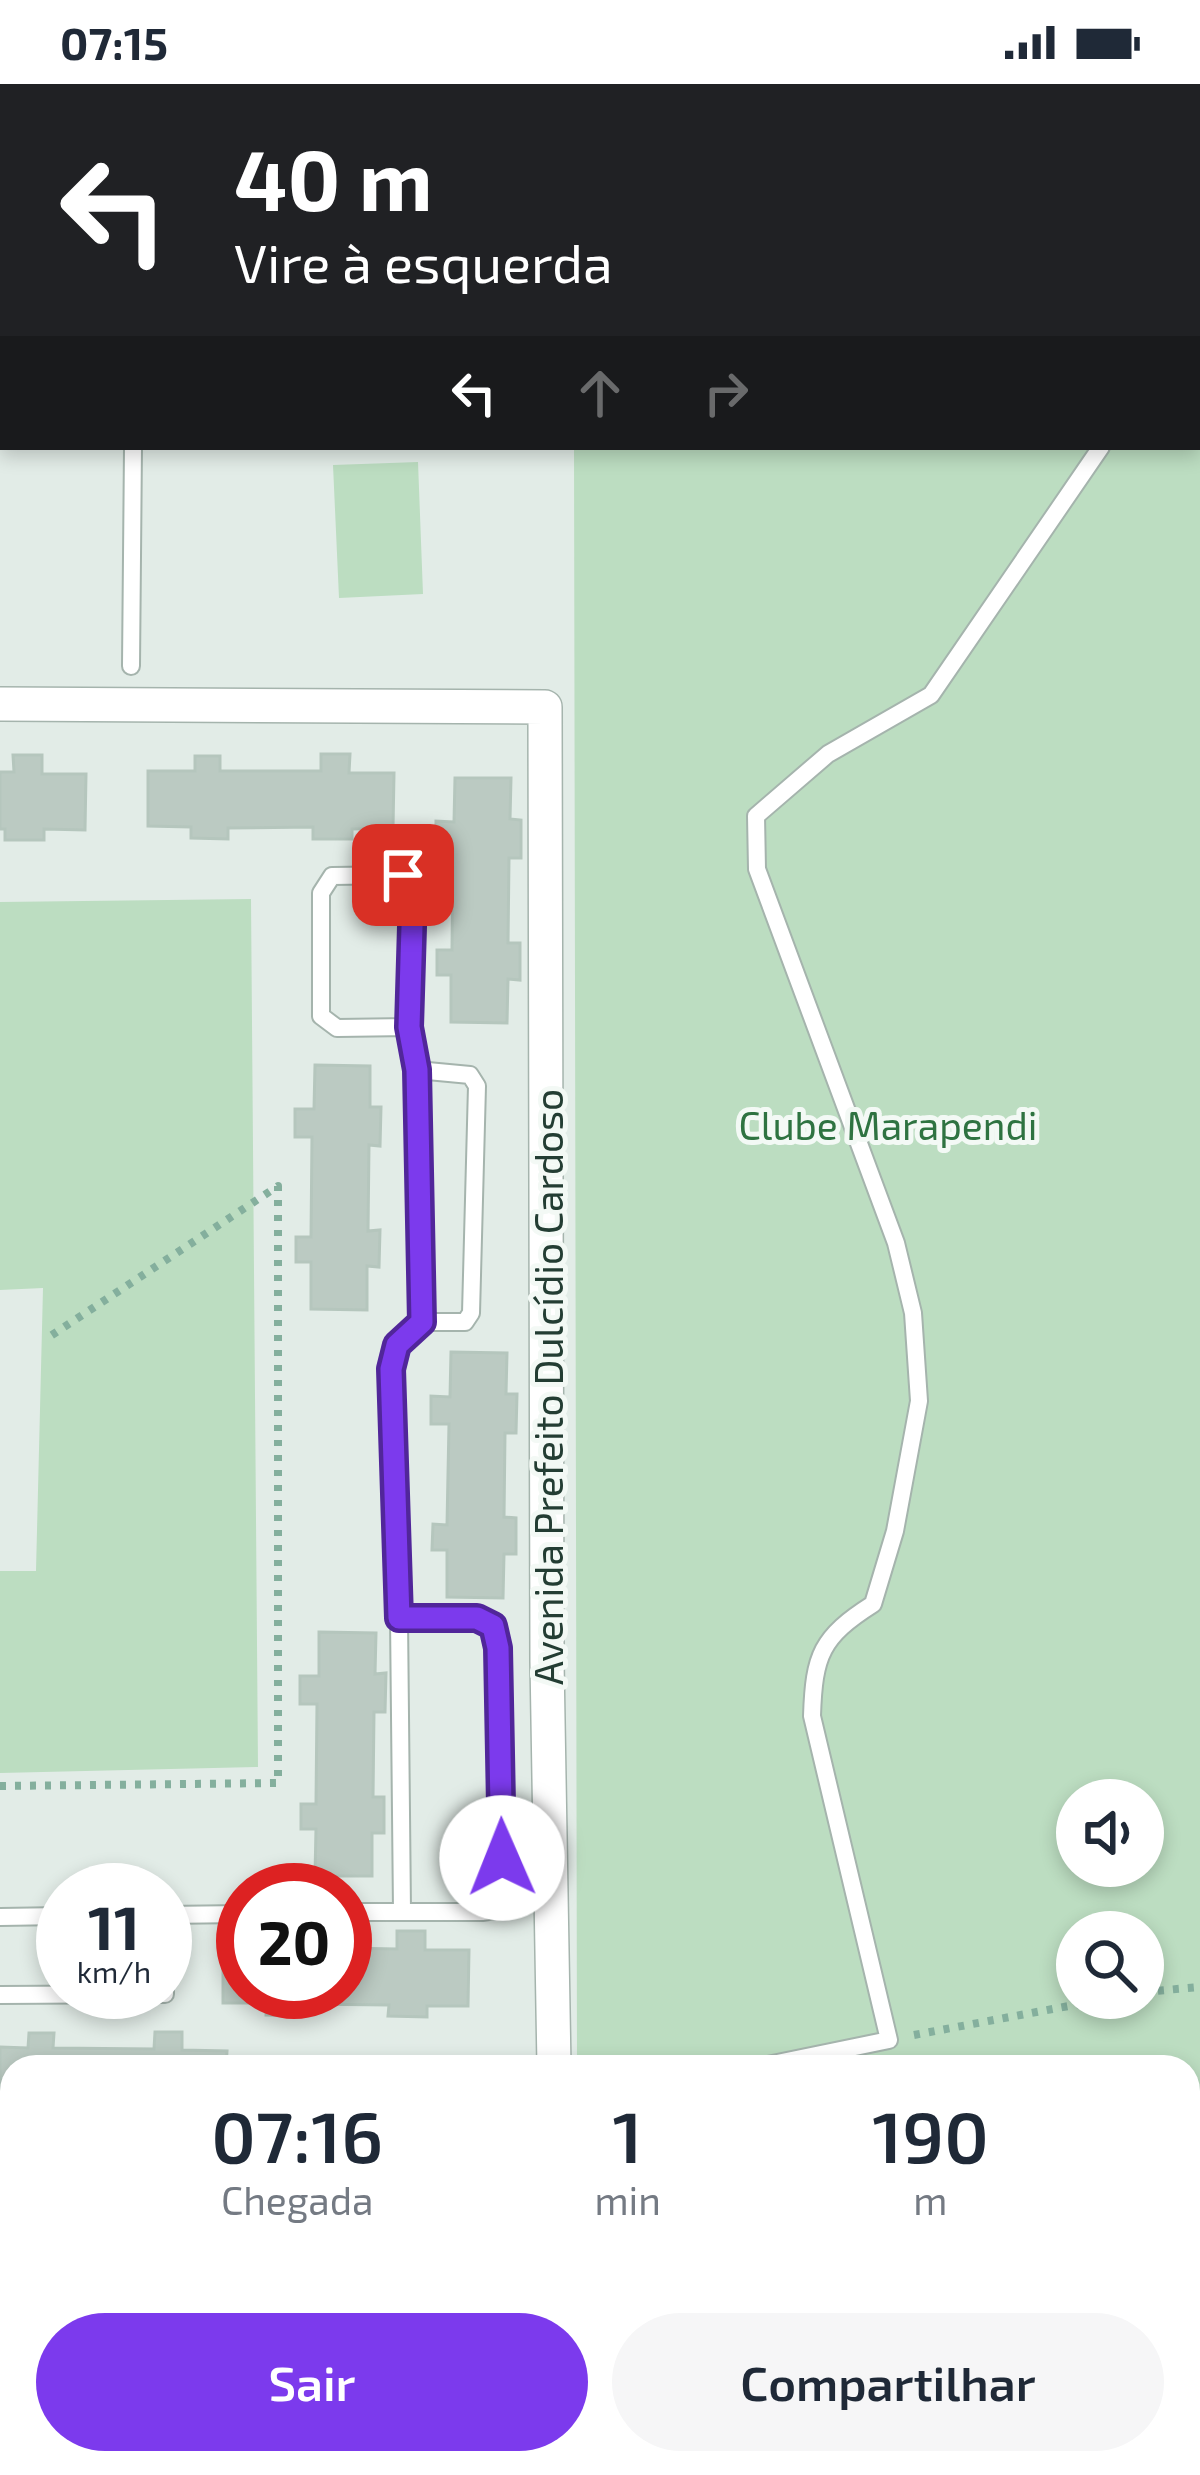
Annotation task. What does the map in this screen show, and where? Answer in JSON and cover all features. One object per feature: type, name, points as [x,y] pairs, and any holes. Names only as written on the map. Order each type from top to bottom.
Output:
[{"type":"street","name":"Avenida Prefeito Dulcídio Cardoso","points":[[0,704],[545,707],[547,1662],[554,2055]]},
{"type":"lane","points":[[131,666],[133,450]]},
{"type":"lane","points":[[816,2055],[889,2040],[812,1716],[813,1676],[822,1646],[842,1624],[873,1604],[895,1531],[919,1400],[913,1313],[883,1208],[757,869],[756,816],[828,754],[931,694],[1098,450]]},
{"type":"lane","points":[[409,1027],[337,1028],[322,1016],[321,893],[332,876],[403,875],[413,893],[409,1027],[417,1070],[422,1322]]},
{"type":"lane","points":[[402,1911],[391,1369],[397,1345],[422,1322],[465,1322],[471,1313],[477,1086],[470,1075],[417,1070]]},
{"type":"lane","points":[[372,1912],[482,1912],[495,1910],[503,1900],[498,1648],[493,1626],[477,1618],[399,1618]]},
{"type":"lane","points":[[0,1917],[36,1916]]},
{"type":"lane","points":[[0,1995],[36,1995]]},
{"type":"path","points":[[0,1786],[278,1783],[278,1186],[46,1339]]},
{"type":"path","points":[[1164,1990],[1200,1987]]},
{"type":"path","points":[[889,2040],[1056,2008]]},
{"type":"green space","name":"Clube Marapendi","points":[[574,450],[1200,450],[1200,2055],[577,2055]]},
{"type":"green space","points":[[418,462],[423,594],[339,598],[333,465]]},
{"type":"green space","points":[[251,899],[258,1767],[0,1773],[0,1571],[36,1571],[43,1288],[0,1290],[0,902]]},
{"type":"building","points":[[321,754],[350,754],[349,773],[394,773],[393,828],[352,829],[352,839],[313,839],[313,827],[228,828],[228,839],[191,838],[191,827],[148,826],[148,771],[195,771],[195,756],[220,756],[220,771],[321,771]]},
{"type":"building","points":[[13,755],[42,755],[42,774],[86,774],[85,830],[44,829],[44,840],[5,840],[5,829],[0,829],[0,772],[14,772]]},
{"type":"building","points":[[455,778],[511,778],[510,819],[521,820],[521,858],[509,858],[508,943],[520,943],[520,980],[508,979],[507,1023],[451,1022],[451,975],[437,975],[437,950],[452,950],[453,850],[436,850],[436,821],[454,822]]},
{"type":"building","points":[[315,1065],[370,1066],[370,1107],[381,1107],[380,1146],[369,1145],[368,1231],[380,1230],[379,1267],[367,1266],[367,1310],[311,1309],[311,1262],[296,1262],[296,1237],[311,1237],[312,1137],[295,1137],[295,1109],[314,1109]]},
{"type":"building","points":[[451,1352],[507,1353],[506,1394],[517,1394],[516,1433],[505,1433],[504,1517],[516,1518],[516,1554],[504,1554],[503,1598],[447,1597],[447,1550],[432,1550],[433,1524],[447,1525],[449,1424],[431,1424],[431,1396],[450,1397]]},
{"type":"building","points":[[319,1632],[376,1633],[375,1674],[386,1673],[385,1712],[374,1712],[373,1797],[384,1797],[384,1833],[372,1833],[372,1863],[315,1863],[316,1829],[301,1829],[301,1804],[316,1804],[317,1704],[300,1704],[300,1676],[319,1676]]},
{"type":"building","points":[[397,1931],[425,1931],[425,1950],[469,1950],[468,2006],[427,2006],[427,2017],[388,2016],[389,2005],[372,2005],[372,1949],[397,1949]]},
{"type":"building","points":[[155,2032],[182,2032],[182,2050],[227,2051],[227,2055],[0,2055],[0,2047],[28,2048],[29,2033],[54,2033],[53,2048],[154,2049]]},
{"type":"route","points":[[403,875],[413,893],[409,1027],[417,1070],[422,1322],[397,1345],[391,1369],[399,1618],[477,1618],[493,1626],[498,1648],[502,1858]]}]
